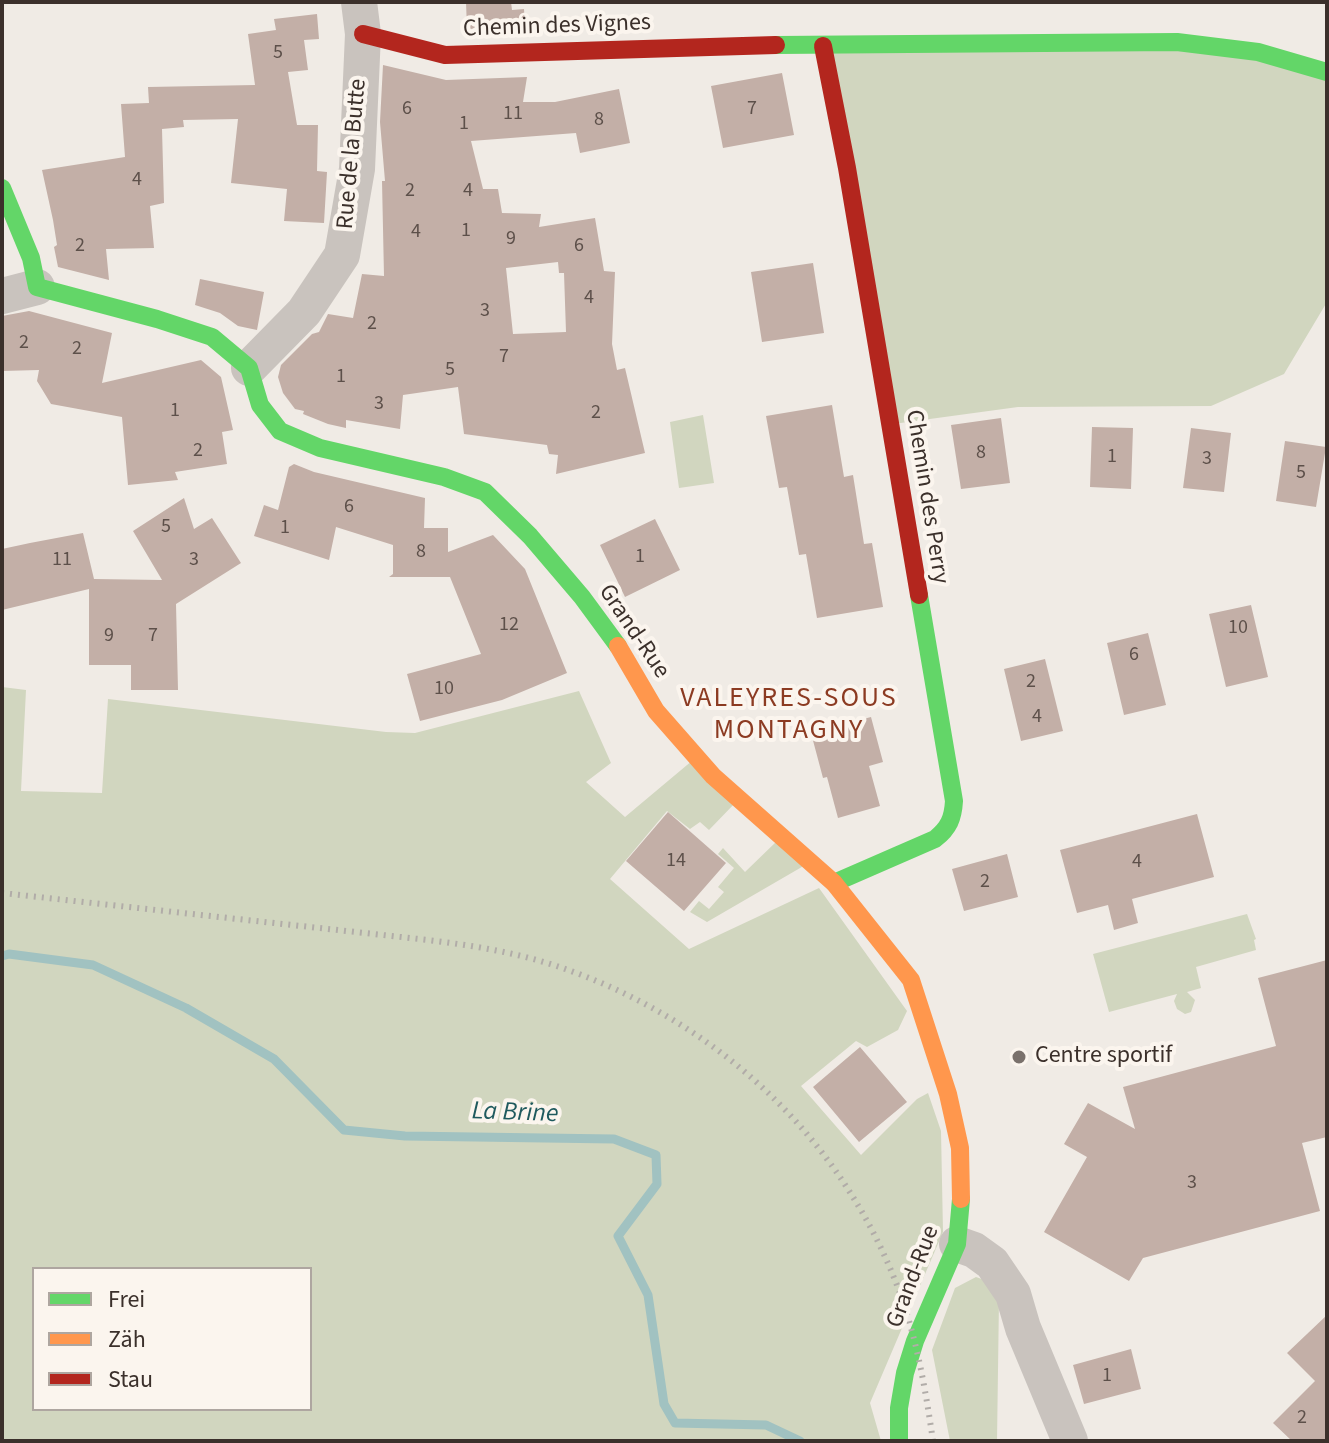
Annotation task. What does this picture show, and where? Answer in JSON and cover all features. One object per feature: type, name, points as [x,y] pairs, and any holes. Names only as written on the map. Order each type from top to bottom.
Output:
[{"type":"street","name":"Chemin des Vignes","points":[[361,18],[445,55],[741,44],[1177,42],[1258,52],[1327,72]]},
{"type":"street","name":"Rue de la Butte","points":[[249,368],[304,312],[342,255],[357,169],[361,18]]},
{"type":"street","name":"Chemin des Perry","points":[[823,46],[847,168],[954,801],[950,828],[935,839],[834,883]]},
{"type":"street","points":[[2,188],[31,258],[37,287]]},
{"type":"street","points":[[2,296],[37,287],[157,319],[212,337],[249,368]]},
{"type":"street","name":"Grand-Rue","points":[[249,368],[260,405],[280,431],[320,448],[444,477],[485,492],[530,536],[582,597],[622,652],[656,711],[713,776],[834,883],[911,980],[948,1094],[960,1148],[962,1183],[957,1244],[915,1341],[905,1373],[899,1408],[899,1441]]},
{"type":"street","points":[[957,1244],[974,1250],[992,1263],[1013,1294],[1023,1328],[1070,1441]]},
{"type":"green space","points":[[1177,44],[1327,73],[1327,302],[1284,374],[1211,406],[1018,407],[893,424],[825,47]]},
{"type":"green space","points":[[703,415],[714,483],[679,488],[670,422]]},
{"type":"green space","points":[[2,687],[26,690],[21,791],[102,793],[108,699],[415,733],[579,691],[611,763],[586,782],[625,817],[693,760],[737,801],[709,830],[700,822],[690,829],[667,811],[610,879],[689,949],[819,888],[907,1011],[898,1030],[867,1047],[856,1041],[801,1086],[861,1155],[917,1099],[928,1093],[941,1131],[943,1232],[870,1403],[881,1441],[2,1441]]},
{"type":"green space","points":[[778,840],[807,864],[707,922],[690,912],[699,901],[709,909],[724,892],[718,887],[734,868],[718,854],[723,848],[745,872]]},
{"type":"green space","points":[[1247,914],[1256,939],[1256,950],[1196,967],[1201,988],[1187,992],[1195,1000],[1191,1012],[1185,1014],[1177,1009],[1174,1001],[1177,994],[1109,1012],[1093,954]]},
{"type":"green space","points":[[976,1277],[993,1283],[999,1299],[997,1441],[950,1441],[932,1350],[955,1288]]},
{"type":"building","points":[[466,2],[511,2],[512,10],[524,9],[525,27],[467,29]]},
{"type":"building","points":[[317,14],[319,39],[304,40],[308,70],[288,72],[297,125],[318,125],[317,171],[327,172],[324,223],[284,221],[287,189],[231,183],[238,119],[183,120],[184,127],[162,129],[164,203],[150,206],[154,248],[106,249],[109,280],[58,267],[53,220],[42,170],[125,157],[121,104],[149,103],[148,87],[255,85],[248,34],[276,30],[274,19]]},
{"type":"building","points":[[383,65],[446,80],[527,77],[523,102],[555,102],[619,89],[630,143],[580,153],[576,133],[471,141],[483,189],[498,189],[502,213],[541,214],[539,227],[595,218],[604,271],[615,272],[612,344],[617,370],[625,368],[645,453],[556,474],[558,455],[549,454],[547,445],[464,434],[458,387],[403,395],[400,429],[346,420],[346,428],[328,424],[295,409],[283,393],[278,377],[281,365],[312,334],[319,332],[328,314],[353,318],[362,274],[384,276],[382,181],[385,181],[380,122]],"holes":[[[558,262],[559,273],[564,273],[566,332],[513,334],[506,268]]]},
{"type":"building","points":[[782,73],[794,135],[723,148],[711,86]]},
{"type":"building","points":[[813,263],[824,333],[762,342],[751,272]]},
{"type":"building","points":[[200,279],[264,292],[257,330],[238,326],[220,313],[195,305]]},
{"type":"building","points":[[29,311],[112,333],[102,383],[201,360],[221,377],[233,430],[222,432],[227,464],[175,472],[178,480],[128,485],[122,417],[51,404],[37,381],[39,370],[2,371],[2,316]]},
{"type":"building","points":[[832,405],[844,477],[853,475],[864,544],[872,543],[883,607],[817,618],[806,554],[799,555],[787,487],[779,488],[766,416]]},
{"type":"building","points":[[1001,418],[1010,483],[961,489],[951,425]]},
{"type":"building","points":[[1092,427],[1133,428],[1131,489],[1090,487]]},
{"type":"building","points":[[1191,428],[1231,433],[1224,492],[1183,488]]},
{"type":"building","points":[[1285,441],[1326,447],[1316,507],[1276,501]]},
{"type":"building","points":[[294,464],[314,472],[425,498],[424,528],[448,528],[448,552],[493,535],[525,569],[567,673],[502,700],[420,721],[407,674],[481,654],[450,577],[389,577],[393,574],[393,545],[336,527],[329,560],[254,536],[264,505],[278,510],[289,467]]},
{"type":"building","points":[[184,498],[194,529],[212,518],[241,563],[176,604],[178,690],[131,690],[131,665],[89,665],[89,589],[2,610],[2,549],[83,533],[94,579],[162,580],[133,531]]},
{"type":"building","points":[[655,519],[680,570],[625,597],[600,545]]},
{"type":"building","points":[[1251,605],[1268,677],[1226,687],[1209,614]]},
{"type":"building","points":[[1148,633],[1166,705],[1124,715],[1107,643]]},
{"type":"building","points":[[1045,659],[1063,731],[1021,741],[1004,669]]},
{"type":"building","points":[[871,717],[883,762],[869,766],[880,806],[838,818],[811,733]]},
{"type":"building","points":[[668,812],[726,863],[684,911],[626,861]]},
{"type":"building","points":[[1197,814],[1214,877],[1132,899],[1138,923],[1114,930],[1108,905],[1077,913],[1060,850]]},
{"type":"building","points":[[1007,854],[1018,897],[964,911],[952,869]]},
{"type":"building","points":[[1327,960],[1327,1137],[1302,1143],[1320,1211],[1143,1258],[1129,1281],[1044,1232],[1087,1157],[1064,1144],[1088,1103],[1135,1129],[1123,1087],[1276,1046],[1258,978]]},
{"type":"building","points":[[860,1047],[907,1102],[859,1142],[813,1087]]},
{"type":"building","points":[[1327,1315],[1327,1441],[1292,1441],[1273,1423],[1315,1381],[1287,1353]]},
{"type":"building","points":[[1131,1349],[1141,1389],[1084,1404],[1073,1365]]},
{"type":"waterway","name":"La Brine","points":[[2,956],[9,954],[93,965],[186,1008],[274,1059],[344,1130],[405,1136],[614,1139],[656,1155],[657,1184],[618,1236],[648,1295],[664,1404],[675,1423],[766,1425],[800,1441]]},
{"type":"railway","points":[[2,893],[428,940],[501,951],[571,971],[627,995],[679,1024],[728,1058],[773,1098],[814,1142],[849,1191],[879,1243],[902,1299],[921,1369],[933,1441]]},
{"type":"traffic: fast","points":[[776,45],[1177,42],[1258,52],[1327,72]]},
{"type":"traffic: fast","points":[[2,188],[31,258],[37,287],[212,337],[249,368],[260,405],[280,431],[320,448],[444,477],[485,492],[530,536],[582,597],[618,646]]},
{"type":"traffic: fast","points":[[834,883],[935,839],[951,818],[954,801],[919,595]]},
{"type":"traffic: fast","points":[[899,1441],[899,1408],[905,1373],[915,1341],[957,1244],[961,1199]]},
{"type":"traffic: slow","points":[[618,646],[656,711],[713,776],[834,883],[911,980],[948,1094],[960,1148],[961,1199]]},
{"type":"traffic: jam","points":[[363,34],[445,55],[776,45]]},
{"type":"traffic: jam","points":[[823,46],[847,168],[919,595]]},
{"type":"place","name":"Centre sportif","points":[[1019,1057]]},
{"type":"district","name":"VALEYRES-SOUS MONTAGNY","points":[[789,716]]}]
